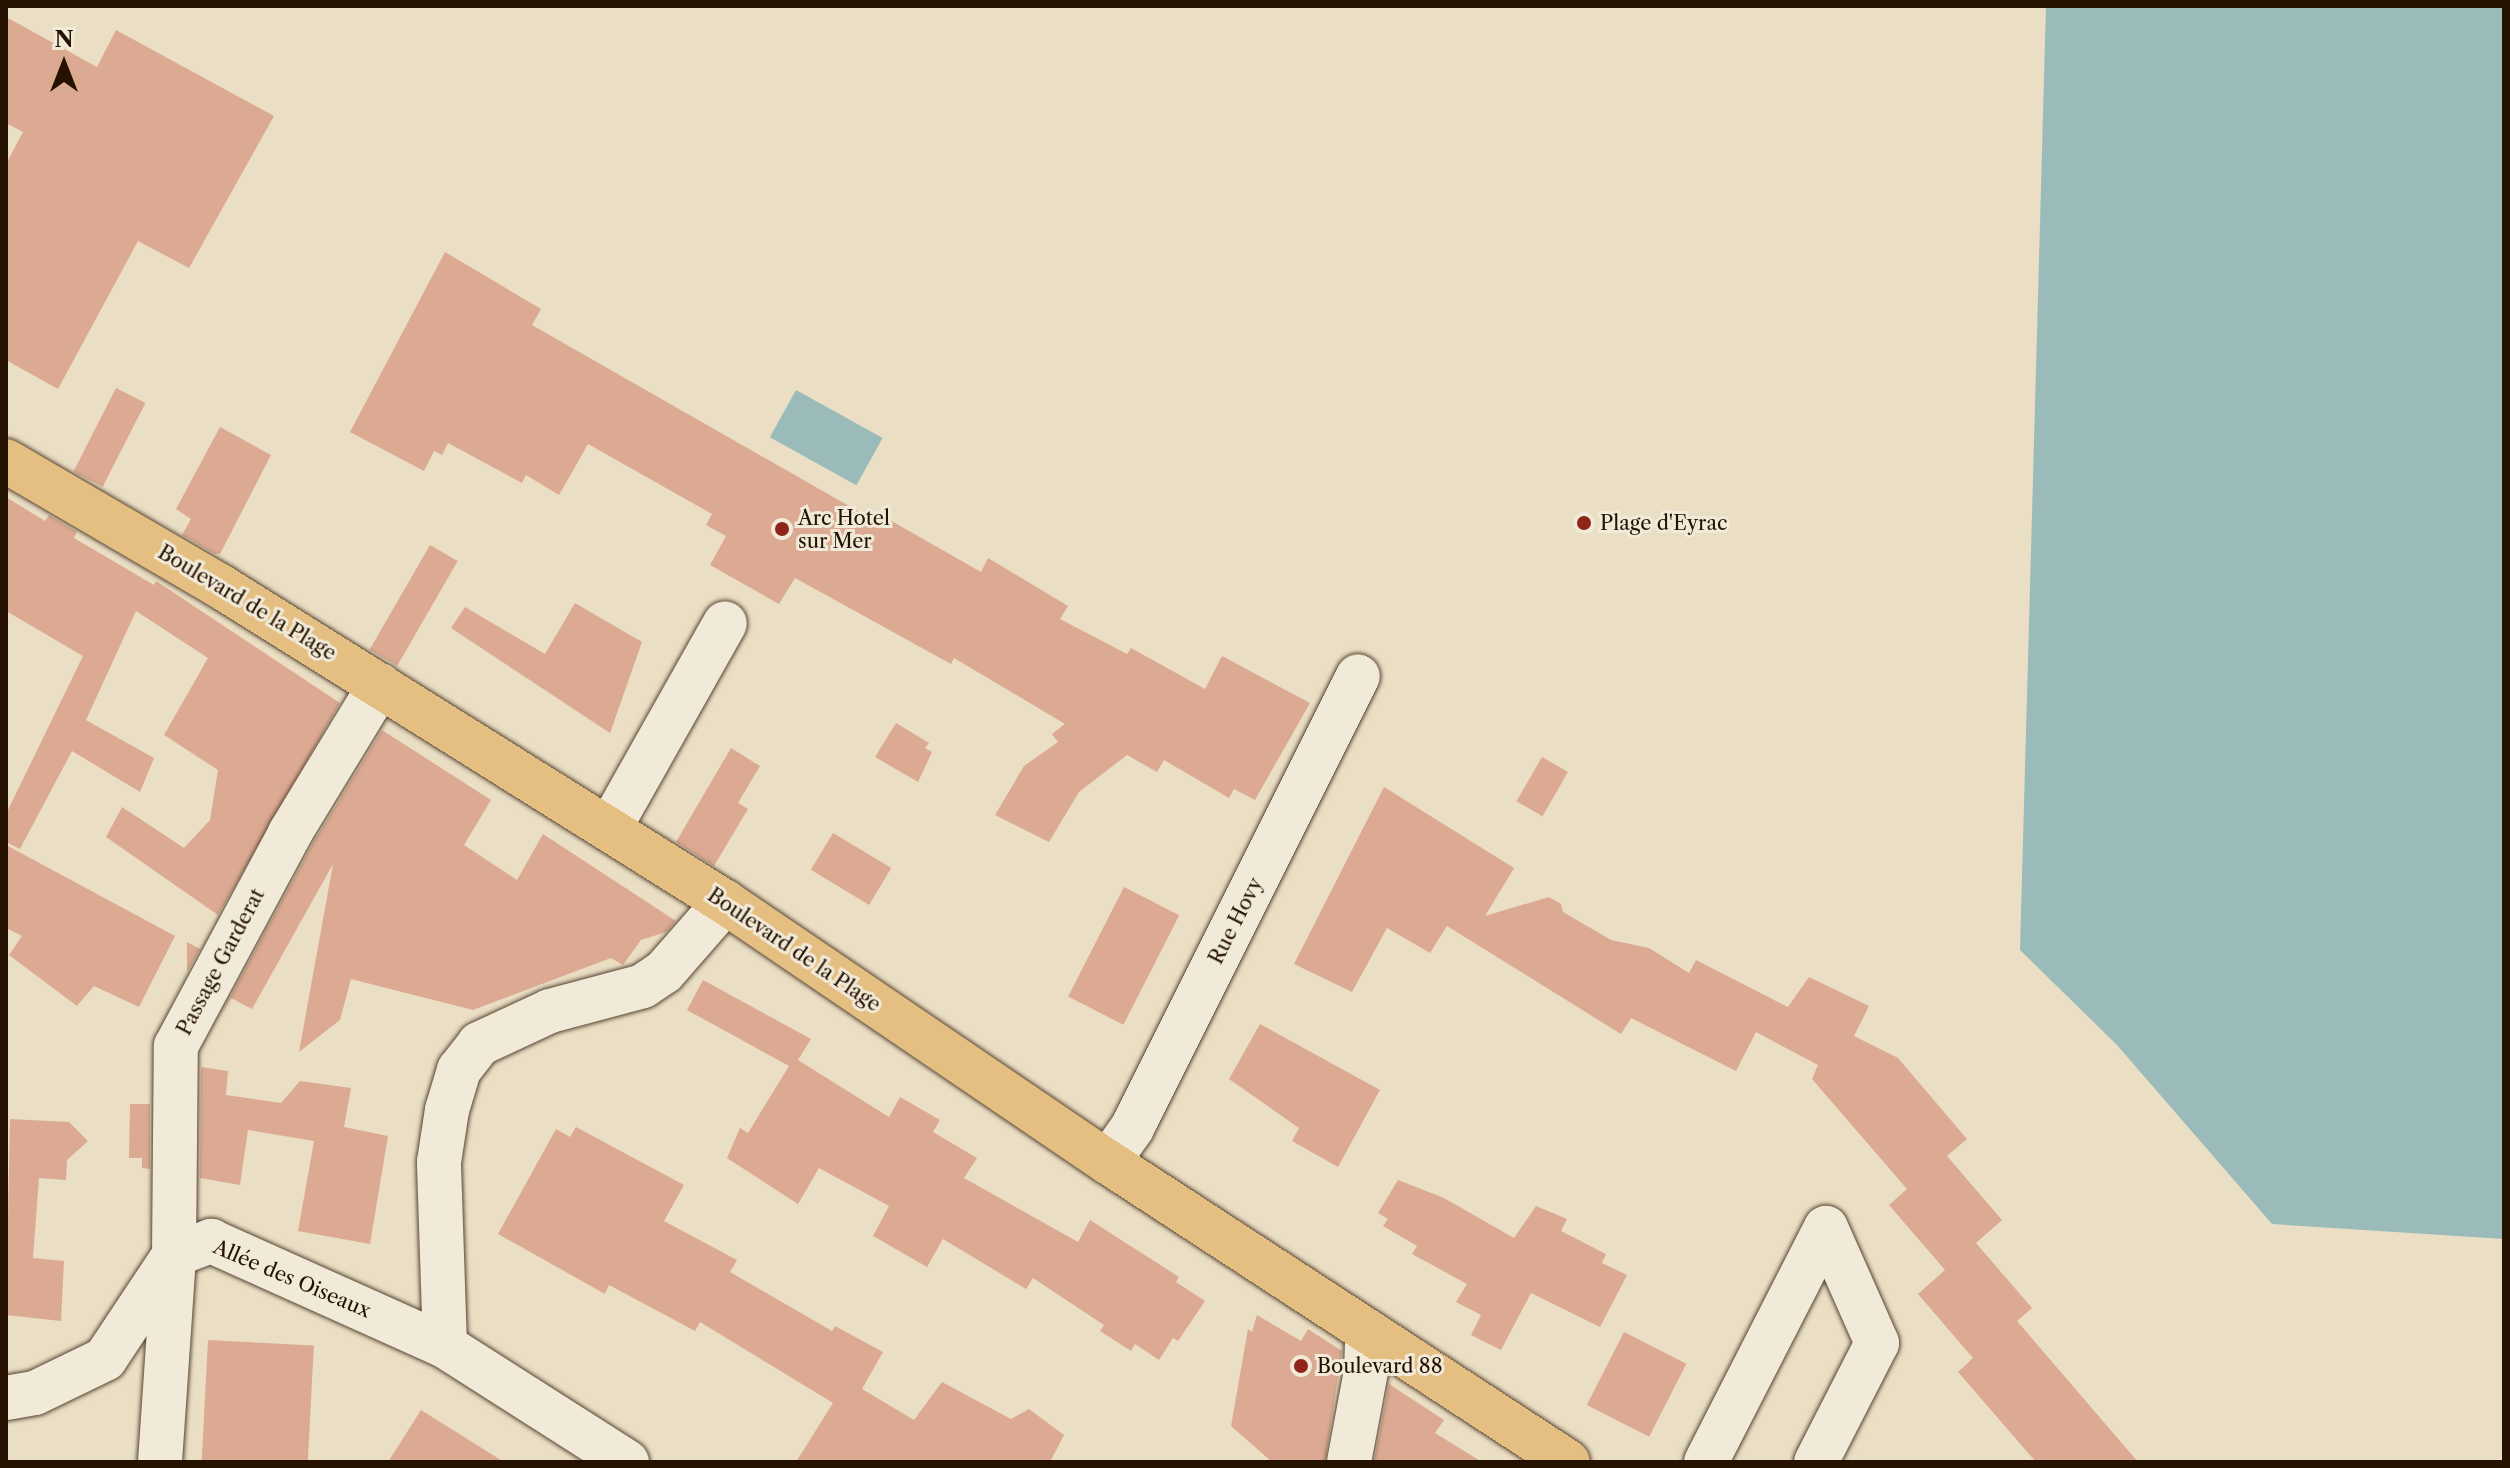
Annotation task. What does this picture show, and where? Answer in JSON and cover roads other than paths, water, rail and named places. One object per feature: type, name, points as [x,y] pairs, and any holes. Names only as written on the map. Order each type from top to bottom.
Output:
[{"type":"main road","name":"Boulevard de la Plage","points":[[6,461],[380,685],[725,902],[1108,1162],[1568,1462]]},
{"type":"street","points":[[609,829],[725,623]]},
{"type":"street","name":"Rue Hovy","points":[[1108,1162],[1132,1128],[1358,676]]},
{"type":"street","name":"Passage Garderat","points":[[160,1462],[174,1255],[176,1046],[290,833],[380,685]]},
{"type":"street","points":[[445,1346],[439,1162],[459,1070],[479,1044],[515,1023],[643,986],[664,972],[725,902]]},
{"type":"street","points":[[1706,1462],[1826,1228],[1877,1343],[1816,1462]]},
{"type":"street","name":"Allée des Oiseaux","points":[[174,1255],[211,1241],[445,1346],[627,1462]]},
{"type":"street","points":[[6,1398],[35,1393],[105,1359],[174,1255]]},
{"type":"street","points":[[1349,1462],[1366,1371],[1367,1333]]},
{"type":"water","points":[[2046,6],[2504,6],[2504,1239],[2272,1224],[2117,1045],[2020,950]]},
{"type":"water","points":[[796,390],[883,438],[856,485],[770,437]]},
{"type":"place","name":"Plage d'Eyrac","points":[[1584,523]]},
{"type":"place","name":"Arc Hotel sur Mer","points":[[782,529]]},
{"type":"place","name":"Boulevard 88","points":[[1301,1366]]}]
